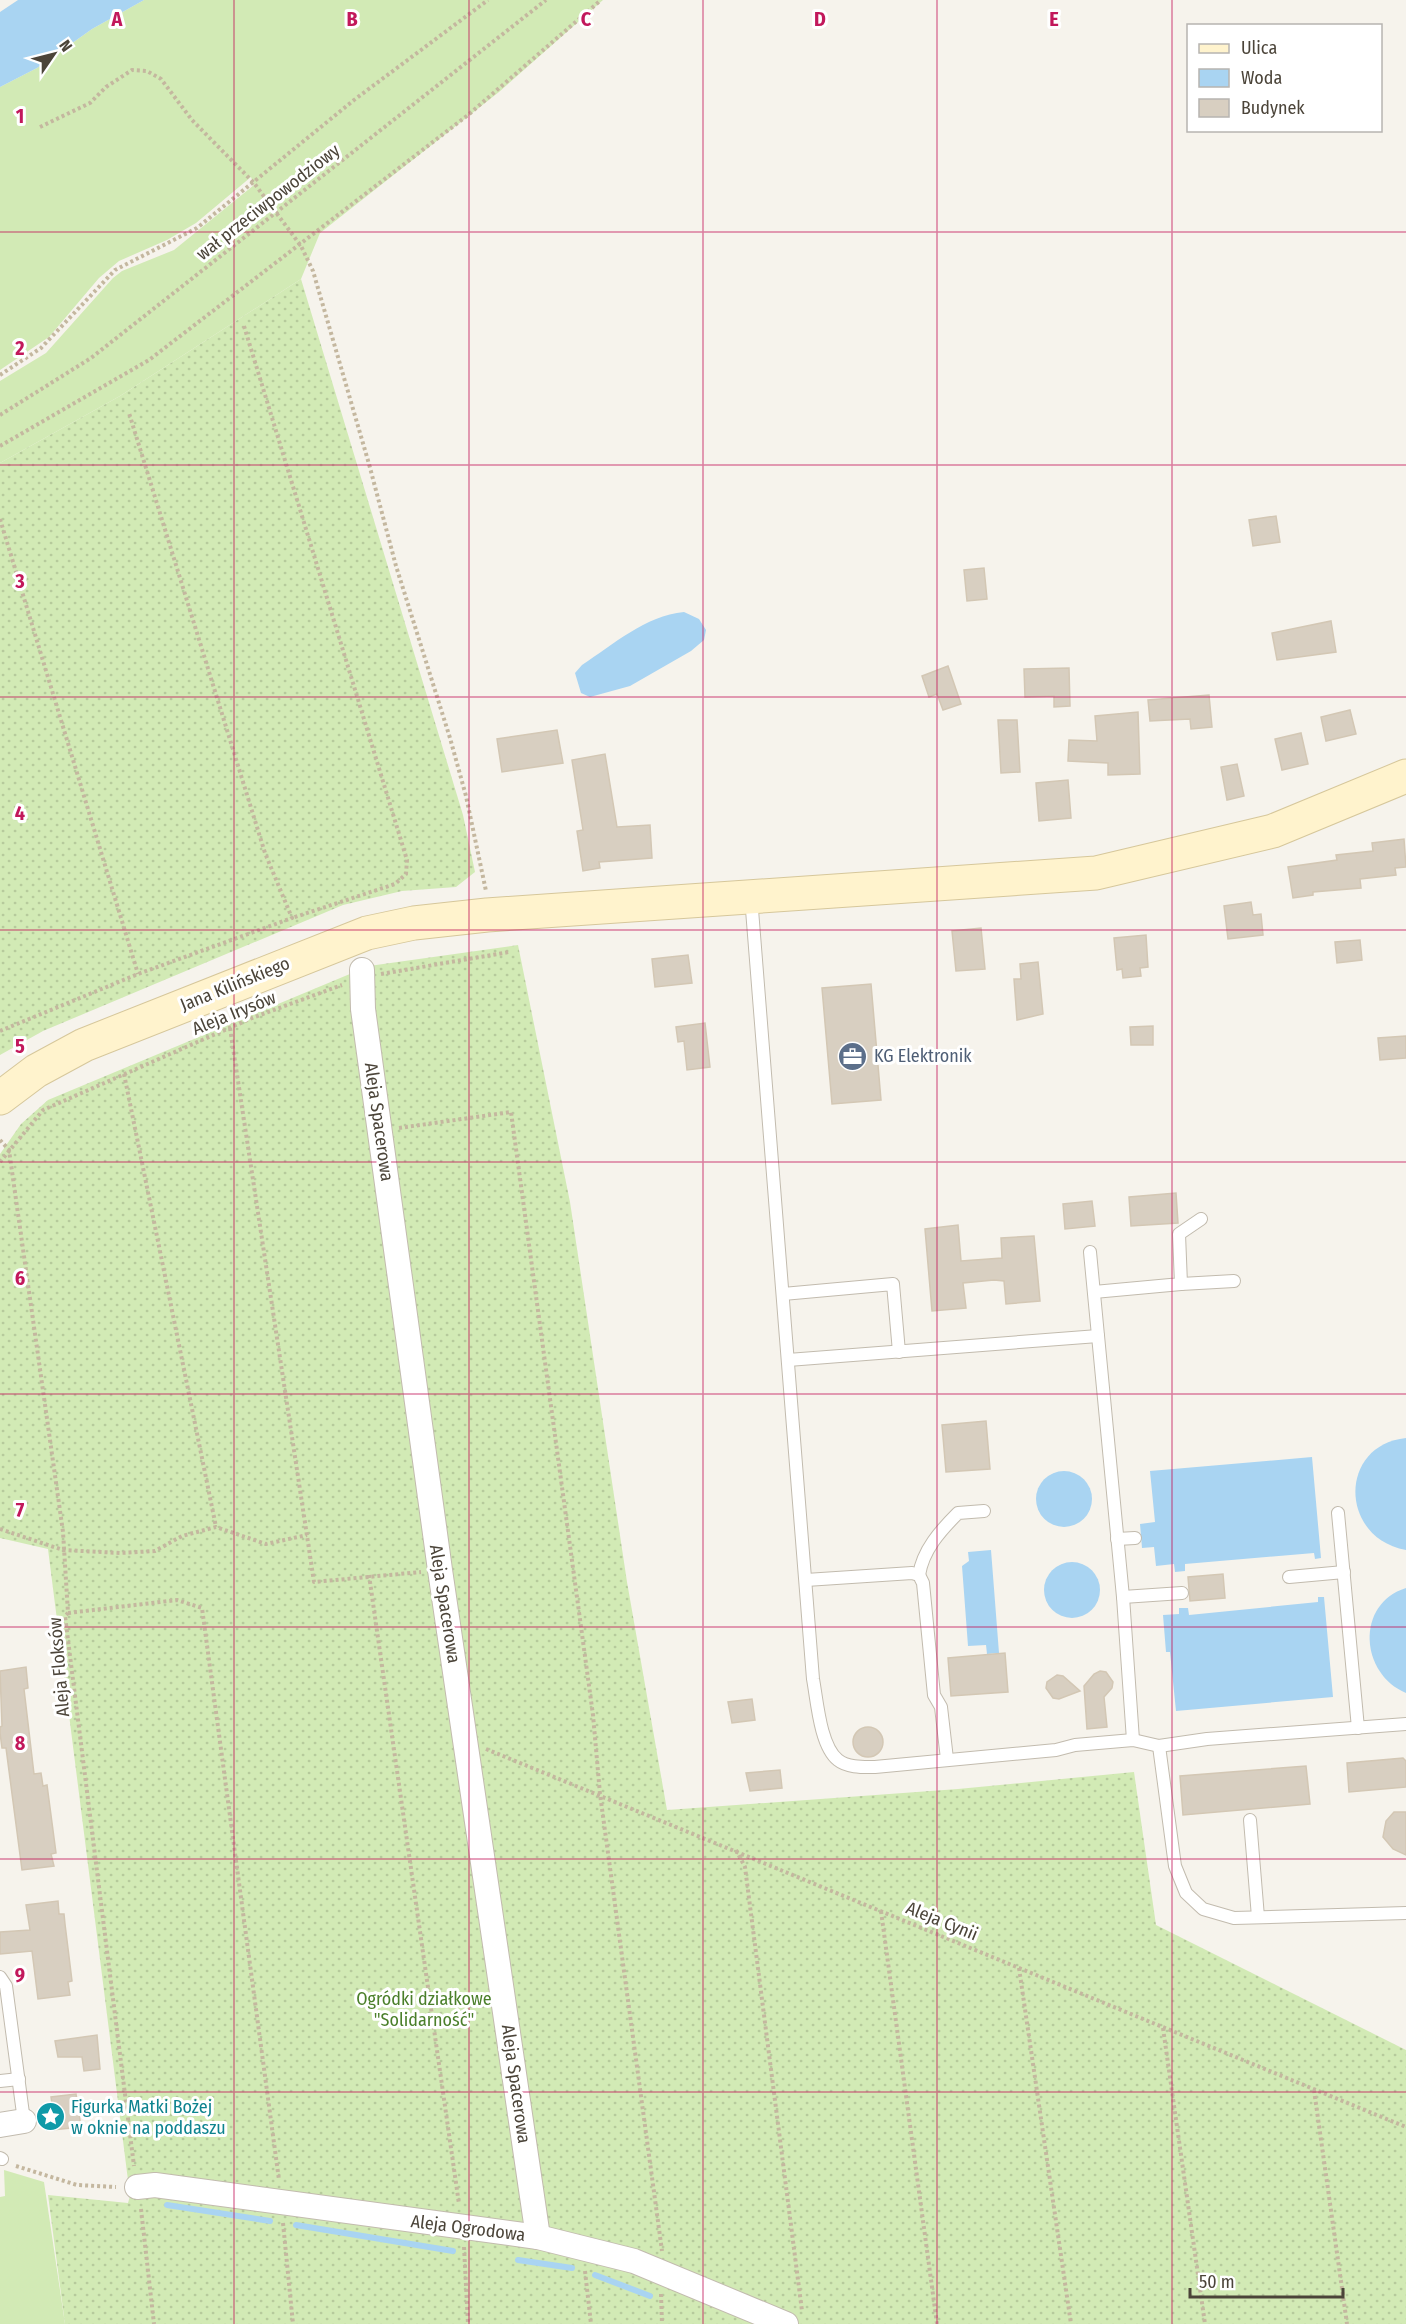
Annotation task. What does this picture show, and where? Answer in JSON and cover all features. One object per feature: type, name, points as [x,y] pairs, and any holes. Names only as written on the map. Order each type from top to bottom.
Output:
[{"type":"street","name":"Jana Kilińskiego","points":[[0,1098],[36,1071],[84,1045],[358,958],[367,933],[414,923],[487,915],[1096,873],[1273,831],[1406,776]]},
{"type":"street","name":"Aleja Spacerowa","points":[[358,958],[363,1009],[440,1570],[538,2237]]},
{"type":"street","name":"Aleja Ogrodowa","points":[[137,2187],[155,2185],[538,2237],[634,2261],[794,2320]]},
{"type":"lane","points":[[750,896],[813,1679],[823,1734],[837,1760],[853,1766],[875,1767],[1056,1750],[1075,1745],[1133,1740],[1159,1746],[1207,1739],[1406,1724]]},
{"type":"lane","points":[[1181,1284],[1179,1234],[1202,1219]]},
{"type":"lane","points":[[1090,1252],[1124,1597],[1133,1740]]},
{"type":"lane","points":[[1094,1292],[1234,1281]]},
{"type":"lane","points":[[783,1294],[893,1284],[899,1352]]},
{"type":"lane","points":[[788,1360],[1098,1336]]},
{"type":"lane","points":[[947,1759],[941,1707],[934,1695],[923,1583],[919,1575],[921,1561],[933,1542],[958,1513],[984,1511]]},
{"type":"lane","points":[[1338,1513],[1358,1728]]},
{"type":"lane","points":[[1118,1539],[1135,1538]]},
{"type":"lane","points":[[1289,1577],[1344,1572]]},
{"type":"lane","points":[[806,1580],[912,1573],[919,1575]]},
{"type":"lane","points":[[1124,1597],[1182,1593]]},
{"type":"lane","points":[[1159,1746],[1175,1866],[1186,1893],[1203,1909],[1234,1918],[1406,1913]]},
{"type":"lane","points":[[1250,1820],[1258,1917]]},
{"type":"lane","points":[[0,1977],[6,1986],[19,2079],[12,2123]]},
{"type":"lane","points":[[0,2081],[19,2079]]},
{"type":"path","points":[[0,375],[41,348],[116,270],[197,228],[354,100],[488,0]]},
{"type":"path","name":"wał przeciwpowodziowy","points":[[0,414],[91,358],[546,0]]},
{"type":"path","points":[[0,446],[149,360],[301,246],[468,115],[601,0]]},
{"type":"path","points":[[40,127],[90,103],[106,87],[132,70],[147,71],[160,79],[192,120],[252,181],[301,246],[313,271],[396,566],[453,748],[485,875],[487,915]]},
{"type":"path","points":[[0,1031],[138,974],[292,918],[395,884],[406,874],[406,860],[244,326]]},
{"type":"path","points":[[129,413],[265,853],[292,918]]},
{"type":"path","points":[[0,519],[138,974]]},
{"type":"path","name":"Aleja Irysów","points":[[0,1162],[7,1147],[43,1110],[230,1028],[358,958],[509,952]]},
{"type":"path","points":[[230,1028],[314,1582],[440,1570]]},
{"type":"path","points":[[124,1074],[216,1527]]},
{"type":"path","points":[[381,1130],[511,1112],[592,1703],[600,1794],[645,2119],[663,2273],[662,2324]]},
{"type":"path","points":[[0,1140],[7,1147]]},
{"type":"path","name":"Aleja Floksów","points":[[7,1147],[50,1432],[63,1551],[68,1613],[65,1616],[154,2324]]},
{"type":"path","points":[[0,1529],[63,1551],[120,1553],[155,1551],[182,1536],[216,1527],[266,1544],[307,1535]]},
{"type":"path","points":[[369,1575],[463,2228],[468,2324]]},
{"type":"path","points":[[68,1613],[177,1600],[202,1608],[282,2201],[293,2324]]},
{"type":"path","name":"Aleja Cynii","points":[[466,1741],[600,1794],[1406,2127]]},
{"type":"path","points":[[735,1850],[746,1867],[794,2320]]},
{"type":"path","points":[[881,1910],[937,2324]]},
{"type":"path","points":[[1019,1967],[1071,2324]]},
{"type":"path","points":[[1163,2027],[1205,2324]]},
{"type":"path","points":[[1314,2089],[1347,2324]]},
{"type":"path","points":[[1,2159],[40,2175],[76,2185],[137,2187]]},
{"type":"path","points":[[583,2247],[591,2324]]},
{"type":"green space","points":[[144,0],[603,0],[499,92],[320,233],[301,279],[120,396],[0,463],[0,381],[46,353],[113,278],[122,271],[174,250],[254,185],[251,177],[196,223],[167,240],[119,261],[99,278],[49,337],[0,370],[0,87],[37,68],[92,29]]},
{"type":"green space","points":[[301,279],[463,815],[475,872],[456,887],[402,891],[343,905],[43,1031],[0,1055],[0,463],[120,396]]},
{"type":"green space","name":"Ogródki działkowe \"Solidarność\"","points":[[518,945],[570,1202],[627,1582],[667,1810],[958,1789],[1134,1772],[1156,1925],[1406,2050],[1406,2324],[65,2324],[48,2195],[128,2203],[130,2196],[48,1549],[0,1538],[0,1154],[21,1124],[48,1100],[369,966]]},
{"type":"green space","points":[[4,2170],[44,2182],[65,2324],[0,2324],[0,2197],[5,2196]]},
{"type":"water","points":[[18,0],[144,0],[92,29],[37,68],[0,87],[0,12]]},
{"type":"water","points":[[684,612],[699,619],[706,630],[704,640],[691,651],[630,686],[590,697],[581,693],[575,673],[582,665],[643,625]]},
{"type":"water","points":[[1406,1438],[1406,1550],[1384,1542],[1368,1528],[1359,1511],[1355,1492],[1358,1473],[1368,1457],[1384,1444]]},
{"type":"water","points":[[1312,1457],[1321,1558],[1315,1559],[1314,1553],[1185,1564],[1185,1571],[1175,1572],[1174,1564],[1156,1566],[1154,1547],[1142,1548],[1140,1524],[1155,1522],[1150,1471]]},
{"type":"water","points":[[1064,1471],[1084,1479],[1092,1499],[1084,1519],[1064,1527],[1044,1519],[1036,1499],[1044,1479]]},
{"type":"water","points":[[991,1550],[999,1653],[987,1654],[986,1645],[968,1646],[962,1566],[969,1561],[968,1552]]},
{"type":"water","points":[[1072,1562],[1092,1570],[1100,1590],[1092,1610],[1072,1618],[1052,1610],[1044,1590],[1052,1570]]},
{"type":"water","points":[[1406,1588],[1406,1693],[1391,1684],[1379,1671],[1372,1656],[1370,1639],[1371,1623],[1378,1608],[1389,1596]]},
{"type":"water","points":[[1318,1597],[1324,1597],[1333,1697],[1176,1711],[1170,1652],[1166,1652],[1163,1615],[1179,1614],[1179,1608],[1188,1608],[1189,1615],[1318,1602]]},
{"type":"building","points":[[1276,516],[1280,542],[1253,546],[1249,520]]},
{"type":"building","points":[[984,568],[987,599],[967,601],[964,570]]},
{"type":"building","points":[[1331,621],[1336,652],[1277,660],[1272,633]]},
{"type":"building","points":[[948,666],[961,704],[943,710],[937,694],[929,697],[922,676]]},
{"type":"building","points":[[1069,668],[1070,706],[1054,707],[1054,696],[1025,697],[1024,669]]},
{"type":"building","points":[[1209,695],[1212,727],[1191,729],[1190,719],[1150,721],[1148,700]]},
{"type":"building","points":[[1350,710],[1356,734],[1326,741],[1321,717]]},
{"type":"building","points":[[1138,712],[1140,774],[1108,775],[1108,763],[1068,761],[1069,740],[1097,741],[1095,716]]},
{"type":"building","points":[[998,720],[1017,720],[1020,772],[1001,773]]},
{"type":"building","points":[[557,730],[563,763],[502,772],[497,739]]},
{"type":"building","points":[[1301,733],[1308,764],[1282,770],[1275,739]]},
{"type":"building","points":[[605,754],[617,827],[650,825],[652,858],[599,862],[600,868],[583,871],[577,831],[583,830],[572,760]]},
{"type":"building","points":[[1237,764],[1244,796],[1227,800],[1221,767]]},
{"type":"building","points":[[1068,780],[1071,818],[1039,821],[1036,783]]},
{"type":"building","points":[[1404,839],[1406,867],[1395,868],[1396,875],[1360,879],[1361,888],[1313,892],[1313,895],[1293,898],[1288,867],[1337,860],[1336,855],[1373,851],[1372,843]]},
{"type":"building","points":[[1251,902],[1253,915],[1261,914],[1263,935],[1228,939],[1224,906]]},
{"type":"building","points":[[981,928],[985,969],[956,971],[952,931]]},
{"type":"building","points":[[1146,935],[1148,967],[1140,968],[1141,976],[1123,978],[1122,969],[1117,970],[1114,938]]},
{"type":"building","points":[[1360,940],[1362,960],[1337,963],[1335,942]]},
{"type":"building","points":[[688,955],[692,983],[655,987],[652,959]]},
{"type":"building","points":[[1038,962],[1043,1014],[1017,1020],[1014,979],[1021,979],[1020,964]]},
{"type":"building","name":"KG Elektronik","points":[[871,984],[881,1100],[832,1104],[822,988]]},
{"type":"building","points":[[705,1023],[710,1067],[687,1070],[684,1041],[678,1042],[676,1027]]},
{"type":"building","points":[[1153,1026],[1153,1045],[1131,1045],[1130,1027]]},
{"type":"building","points":[[1406,1036],[1406,1058],[1380,1060],[1378,1038]]},
{"type":"building","points":[[1176,1193],[1178,1223],[1131,1226],[1129,1197]]},
{"type":"building","points":[[1092,1201],[1095,1226],[1065,1229],[1063,1204]]},
{"type":"building","points":[[958,1225],[961,1261],[1002,1258],[1001,1238],[1034,1236],[1040,1301],[1006,1304],[1004,1281],[994,1280],[963,1283],[966,1308],[932,1311],[925,1229]]},
{"type":"building","points":[[986,1421],[990,1469],[946,1472],[942,1425]]},
{"type":"building","points":[[1223,1574],[1225,1598],[1190,1601],[1188,1577]]},
{"type":"building","points":[[1005,1653],[1008,1692],[951,1696],[948,1658]]},
{"type":"building","points":[[26,1667],[28,1688],[24,1689],[34,1774],[41,1773],[43,1786],[47,1785],[56,1853],[51,1854],[54,1866],[22,1870],[6,1748],[2,1748],[0,1733],[2,1726],[0,1671]]},
{"type":"building","points":[[1100,1671],[1106,1672],[1113,1682],[1112,1688],[1104,1697],[1107,1727],[1087,1729],[1084,1686],[1094,1674]]},
{"type":"building","points":[[1057,1675],[1063,1676],[1080,1691],[1059,1699],[1053,1698],[1046,1688],[1047,1682]]},
{"type":"building","points":[[752,1699],[755,1720],[732,1723],[728,1702]]},
{"type":"building","points":[[868,1727],[879,1731],[883,1742],[879,1753],[868,1757],[857,1753],[853,1742],[857,1731]]},
{"type":"building","points":[[1403,1758],[1406,1761],[1406,1787],[1349,1792],[1347,1763]]},
{"type":"building","points":[[1306,1766],[1310,1804],[1183,1815],[1180,1776]]},
{"type":"building","points":[[780,1770],[782,1788],[750,1791],[746,1773]]},
{"type":"building","points":[[1394,1812],[1406,1812],[1406,1855],[1393,1849],[1383,1837],[1386,1821]]},
{"type":"building","points":[[58,1901],[59,1914],[64,1914],[72,1981],[68,1982],[70,1995],[38,1999],[32,1951],[0,1954],[0,1932],[30,1930],[26,1905]]},
{"type":"building","points":[[97,2035],[100,2069],[84,2071],[82,2057],[58,2057],[55,2041]]},
{"type":"building","points":[[76,2094],[81,2127],[52,2130],[48,2105],[52,2104],[51,2097]]},
{"type":"waterway","points":[[167,2205],[270,2221]]},
{"type":"waterway","points":[[296,2225],[453,2251]]},
{"type":"waterway","points":[[518,2260],[572,2268]]},
{"type":"waterway","points":[[595,2275],[650,2296]]},
{"type":"place","name":"KG Elektronik","points":[[853,1056]]},
{"type":"place","name":"Figurka Matki Bożej w oknie na poddaszu","points":[[50,2117]]}]
